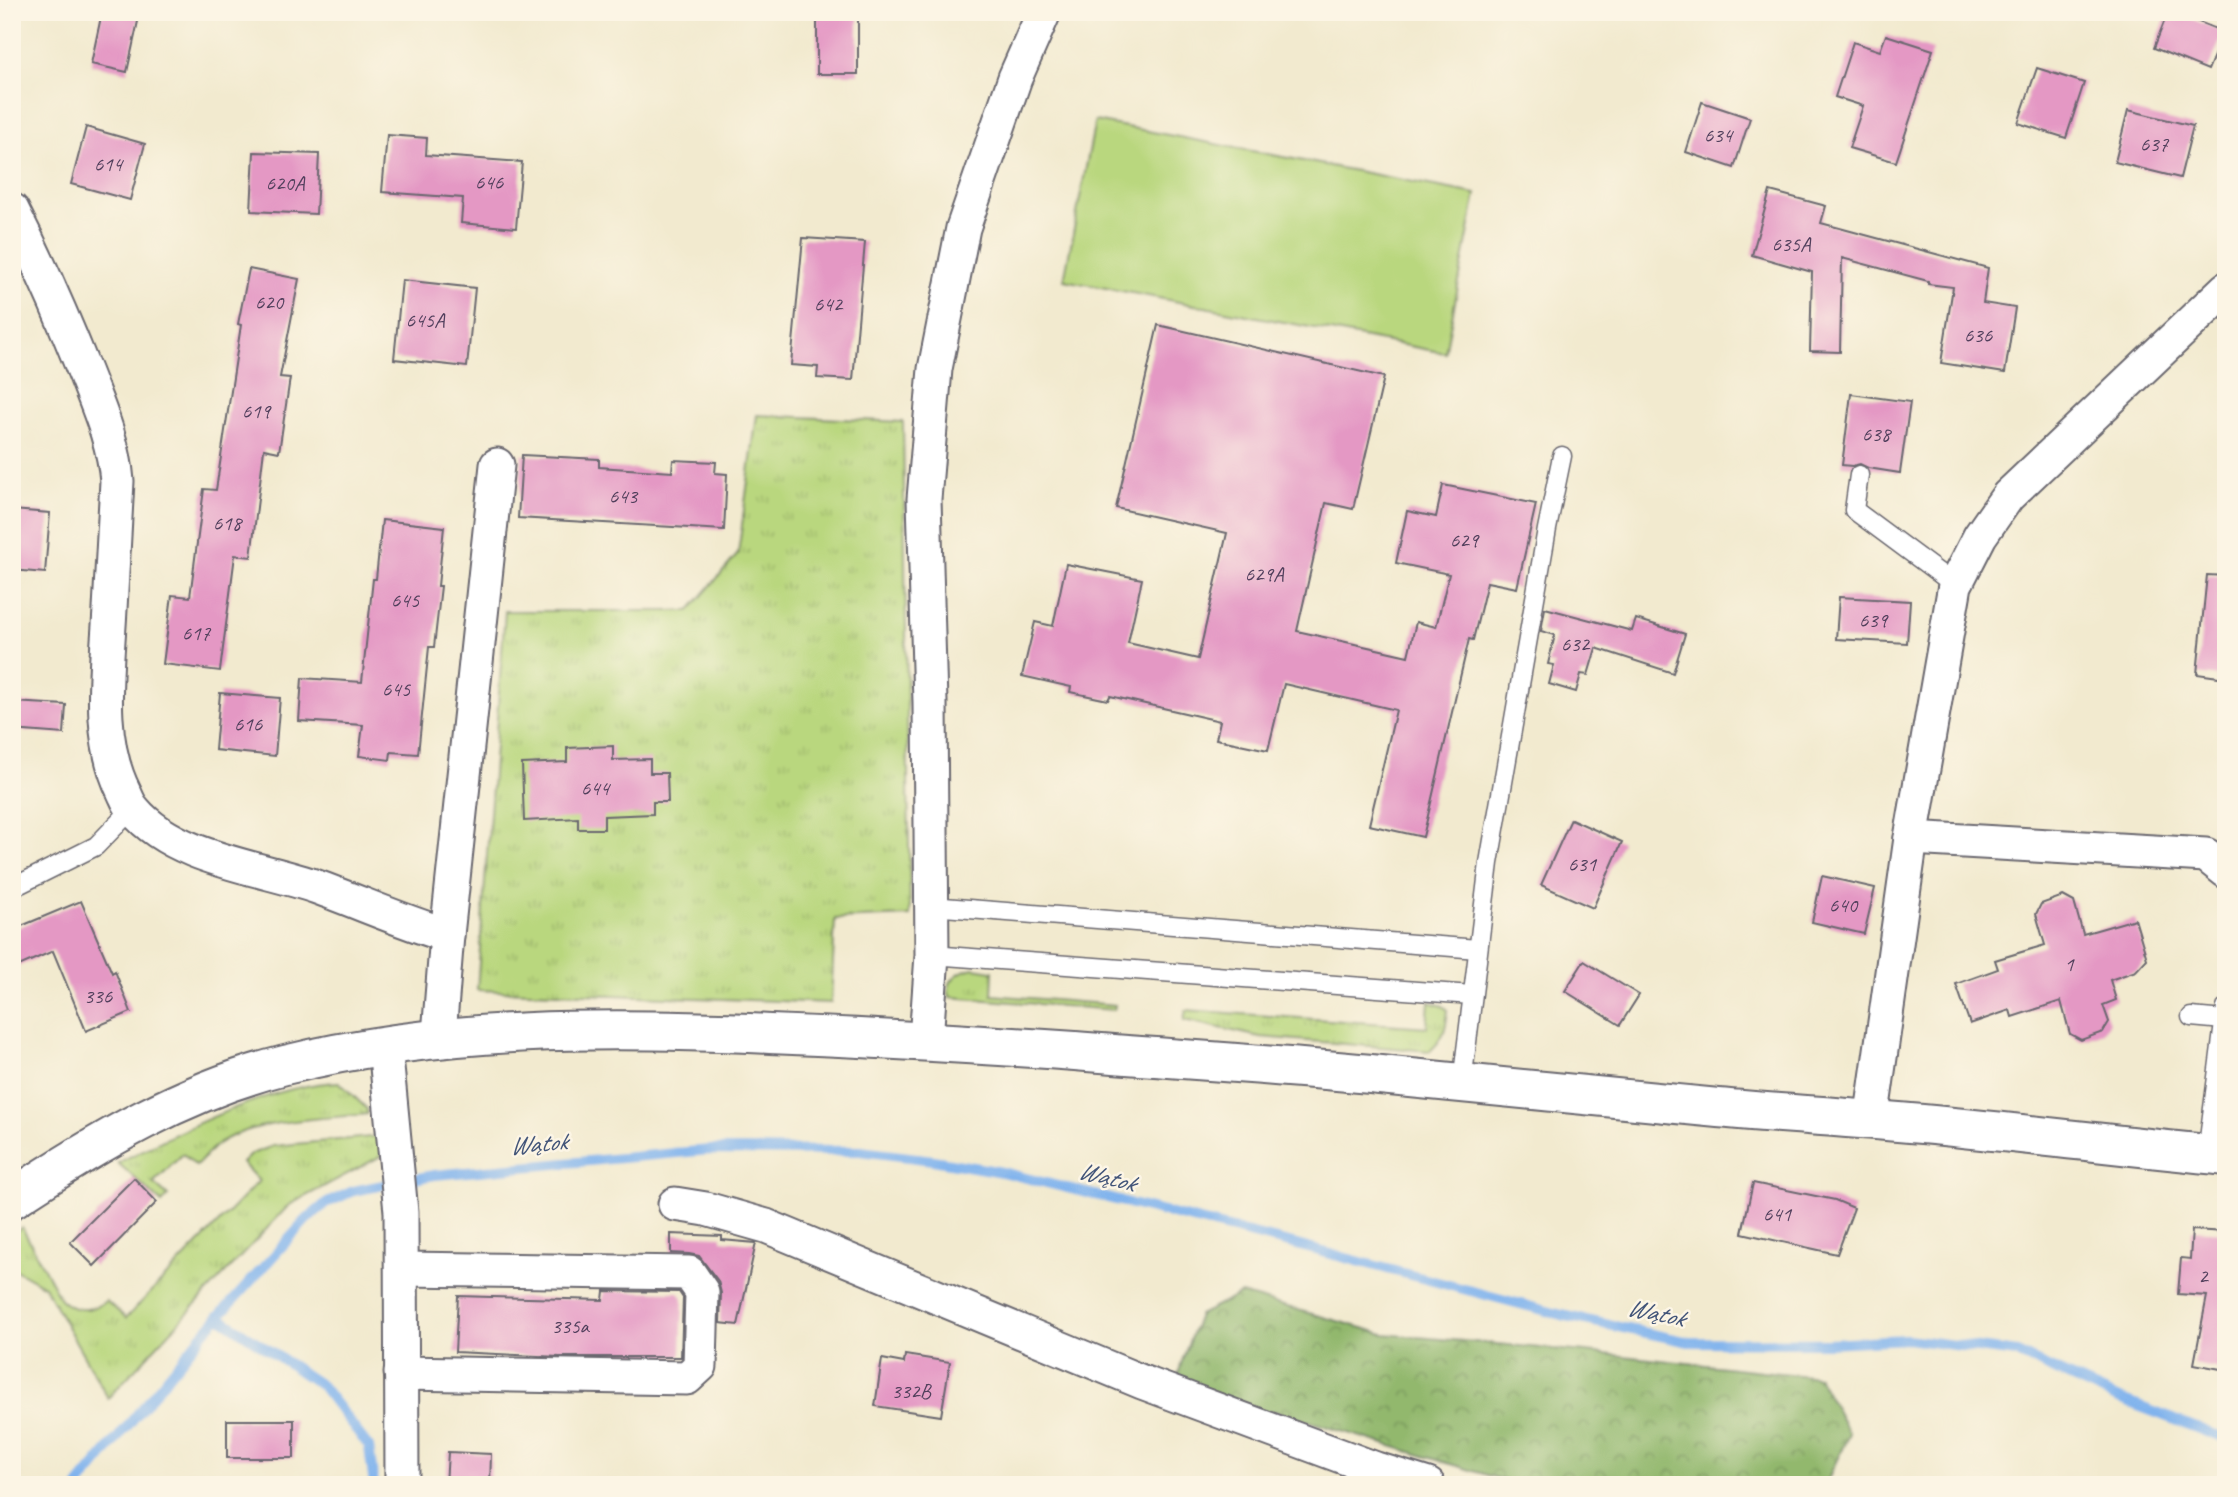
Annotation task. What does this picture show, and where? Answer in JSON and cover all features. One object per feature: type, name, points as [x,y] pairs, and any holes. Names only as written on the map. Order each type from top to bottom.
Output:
[{"type":"street","points":[[926,1040],[932,955],[930,702],[924,499],[935,369],[963,228],[1015,78],[1044,12]]},
{"type":"street","points":[[12,210],[74,347],[115,457],[117,481],[105,703],[111,755],[119,782],[132,809],[170,838],[198,852],[318,887],[447,936]]},
{"type":"street","points":[[1871,1121],[1911,838],[1955,585],[1980,536],[2008,496],[2226,289]]},
{"type":"street","points":[[442,1039],[440,1022],[447,936],[498,465]]},
{"type":"street","points":[[1911,838],[2206,855],[2226,871]]},
{"type":"street","points":[[12,1199],[96,1145],[214,1086],[288,1065],[385,1046],[496,1034],[605,1029],[926,1040],[1274,1066],[1907,1123],[2216,1155]]},
{"type":"street","points":[[385,1046],[401,1212],[402,1485]]},
{"type":"street","points":[[675,1204],[706,1209],[766,1226],[1142,1382],[1376,1469],[1428,1485]]},
{"type":"street","points":[[401,1373],[687,1378],[700,1366],[702,1292],[689,1273],[402,1269]]},
{"type":"lane","points":[[1462,1083],[1491,849],[1562,456]]},
{"type":"lane","points":[[1858,475],[1854,510],[1955,585]]},
{"type":"lane","points":[[12,888],[96,846],[132,809]]},
{"type":"lane","points":[[931,906],[1478,949]]},
{"type":"lane","points":[[932,955],[1472,995]]},
{"type":"lane","points":[[2190,1017],[2225,1014],[2216,1155]]},
{"type":"green space","points":[[1095,121],[1476,194],[1445,353],[1064,280]]},
{"type":"green space","points":[[757,415],[903,422],[910,916],[835,919],[831,1003],[477,990],[505,611],[689,611],[738,554]]},
{"type":"green space","points":[[974,968],[993,971],[992,995],[1115,1005],[1114,1010],[950,997],[949,986],[954,977]]},
{"type":"green space","points":[[1429,1002],[1448,1010],[1444,1033],[1430,1051],[1260,1037],[1184,1020],[1186,1010],[1427,1027]]},
{"type":"green space","points":[[339,1082],[367,1109],[368,1114],[288,1122],[247,1130],[215,1146],[196,1166],[183,1154],[153,1183],[168,1196],[162,1203],[118,1163],[196,1124],[255,1100],[284,1091]]},
{"type":"green space","points":[[381,1136],[383,1155],[289,1205],[108,1398],[44,1286],[12,1268],[12,1234],[22,1227],[60,1299],[77,1309],[88,1309],[106,1301],[126,1318],[259,1181],[242,1163],[251,1154],[273,1146]]},
{"type":"green space","points":[[1241,1294],[1384,1334],[1818,1377],[1849,1434],[1825,1485],[1520,1485],[1275,1411],[1209,1420],[1169,1407],[1199,1315]]},
{"type":"building","points":[[102,12],[140,12],[127,72],[91,64]]},
{"type":"building","points":[[817,12],[858,12],[858,74],[817,74]]},
{"type":"building","points":[[2168,12],[2224,32],[2208,70],[2154,48]]},
{"type":"building","points":[[1886,35],[1933,50],[1896,162],[1849,148],[1863,106],[1835,97],[1853,42],[1880,51]]},
{"type":"building","points":[[2037,68],[2084,83],[2066,138],[2018,123]]},
{"type":"building","points":[[1702,102],[1750,118],[1734,168],[1686,152]]},
{"type":"building","points":[[2128,110],[2193,126],[2180,178],[2115,162]]},
{"type":"building","points":[[86,127],[145,144],[130,200],[71,184]]},
{"type":"building","points":[[387,135],[427,138],[426,155],[522,162],[516,228],[461,223],[463,198],[382,192]]},
{"type":"building","points":[[254,152],[319,154],[316,214],[251,211]]},
{"type":"building","points":[[1770,191],[1826,206],[1821,223],[1988,268],[1983,303],[2015,308],[2005,373],[1941,363],[1953,287],[1928,284],[1928,281],[1842,258],[1840,352],[1810,351],[1812,272],[1752,255]]},
{"type":"building","points":[[803,238],[865,242],[853,380],[817,378],[818,367],[791,365]]},
{"type":"building","points":[[249,269],[299,279],[280,377],[290,378],[279,452],[264,449],[251,557],[235,555],[220,671],[163,664],[172,595],[190,597],[204,489],[216,490],[241,325],[238,324]]},
{"type":"building","points":[[402,280],[475,288],[467,367],[394,359]]},
{"type":"building","points":[[1158,325],[1384,377],[1353,509],[1326,503],[1297,631],[1408,656],[1416,622],[1436,627],[1449,574],[1396,563],[1407,511],[1436,517],[1443,485],[1536,504],[1517,588],[1487,582],[1473,640],[1469,639],[1423,837],[1369,825],[1396,710],[1284,684],[1268,750],[1216,739],[1220,721],[1110,696],[1108,700],[1070,692],[1071,687],[1022,676],[1035,622],[1053,626],[1066,564],[1142,579],[1128,643],[1198,659],[1227,533],[1116,508]]},
{"type":"building","points":[[1851,394],[1910,402],[1900,473],[1868,468],[1860,464],[1842,465]]},
{"type":"building","points":[[522,455],[599,459],[599,467],[672,472],[673,460],[716,462],[715,473],[727,474],[724,530],[518,518]]},
{"type":"building","points":[[12,510],[50,513],[45,573],[12,570]]},
{"type":"building","points":[[382,520],[444,527],[438,586],[441,586],[434,647],[429,647],[418,754],[391,752],[390,760],[359,756],[363,725],[299,721],[302,678],[362,682]]},
{"type":"building","points":[[2207,575],[2226,576],[2226,678],[2197,674]]},
{"type":"building","points":[[1839,597],[1910,601],[1907,643],[1836,639]]},
{"type":"building","points":[[1545,608],[1632,631],[1636,619],[1685,634],[1673,673],[1596,648],[1588,675],[1581,674],[1576,692],[1549,684],[1554,665],[1548,664],[1555,635],[1541,631]]},
{"type":"building","points":[[220,693],[280,698],[275,756],[215,750]]},
{"type":"building","points":[[12,702],[66,705],[64,734],[12,730]]},
{"type":"building","points":[[613,746],[613,760],[650,759],[650,773],[667,773],[668,802],[653,802],[653,814],[604,816],[604,829],[578,829],[578,818],[524,821],[522,764],[567,762],[567,748]]},
{"type":"building","points":[[1571,819],[1622,842],[1593,908],[1541,885]]},
{"type":"building","points":[[1822,876],[1875,888],[1864,934],[1812,922]]},
{"type":"building","points":[[2063,896],[2074,902],[2083,934],[2135,919],[2147,959],[2136,971],[2110,980],[2116,1000],[2103,1005],[2109,1022],[2103,1032],[2081,1040],[2070,1034],[2061,1001],[2012,1017],[2010,1010],[1970,1024],[1956,984],[1998,969],[1995,960],[2045,945],[2036,914],[2041,904]]},
{"type":"building","points":[[81,901],[112,973],[115,971],[131,1012],[86,1031],[53,951],[12,969],[12,932]]},
{"type":"building","points":[[1584,961],[1639,995],[1620,1025],[1565,991]]},
{"type":"building","points":[[134,1178],[157,1202],[94,1266],[70,1242]]},
{"type":"building","points":[[1753,1183],[1835,1200],[1854,1208],[1837,1254],[1742,1233]]},
{"type":"building","points":[[2192,1230],[2226,1232],[2226,1370],[2194,1364],[2207,1296],[2178,1294],[2181,1258],[2190,1259]]},
{"type":"building","points":[[671,1234],[722,1236],[722,1240],[756,1243],[738,1325],[720,1323],[721,1293],[718,1281],[699,1256],[671,1253]]},
{"type":"building","points":[[604,1291],[679,1292],[683,1298],[681,1357],[560,1357],[455,1352],[458,1296],[603,1300]]},
{"type":"building","points":[[905,1355],[950,1362],[941,1416],[875,1406],[882,1359],[904,1363]]},
{"type":"building","points":[[227,1420],[294,1420],[294,1458],[227,1458]]},
{"type":"building","points":[[448,1452],[491,1454],[490,1485],[446,1485]]},
{"type":"waterway","name":"Wątok","points":[[79,1485],[202,1335],[306,1220],[325,1204],[353,1191],[434,1175],[710,1150],[860,1151],[1002,1172],[1289,1243],[1562,1315],[1689,1342],[1828,1343],[1907,1339],[2017,1353],[2114,1397],[2226,1439]]},
{"type":"waterway","points":[[218,1316],[322,1386],[369,1447],[374,1485]]}]
